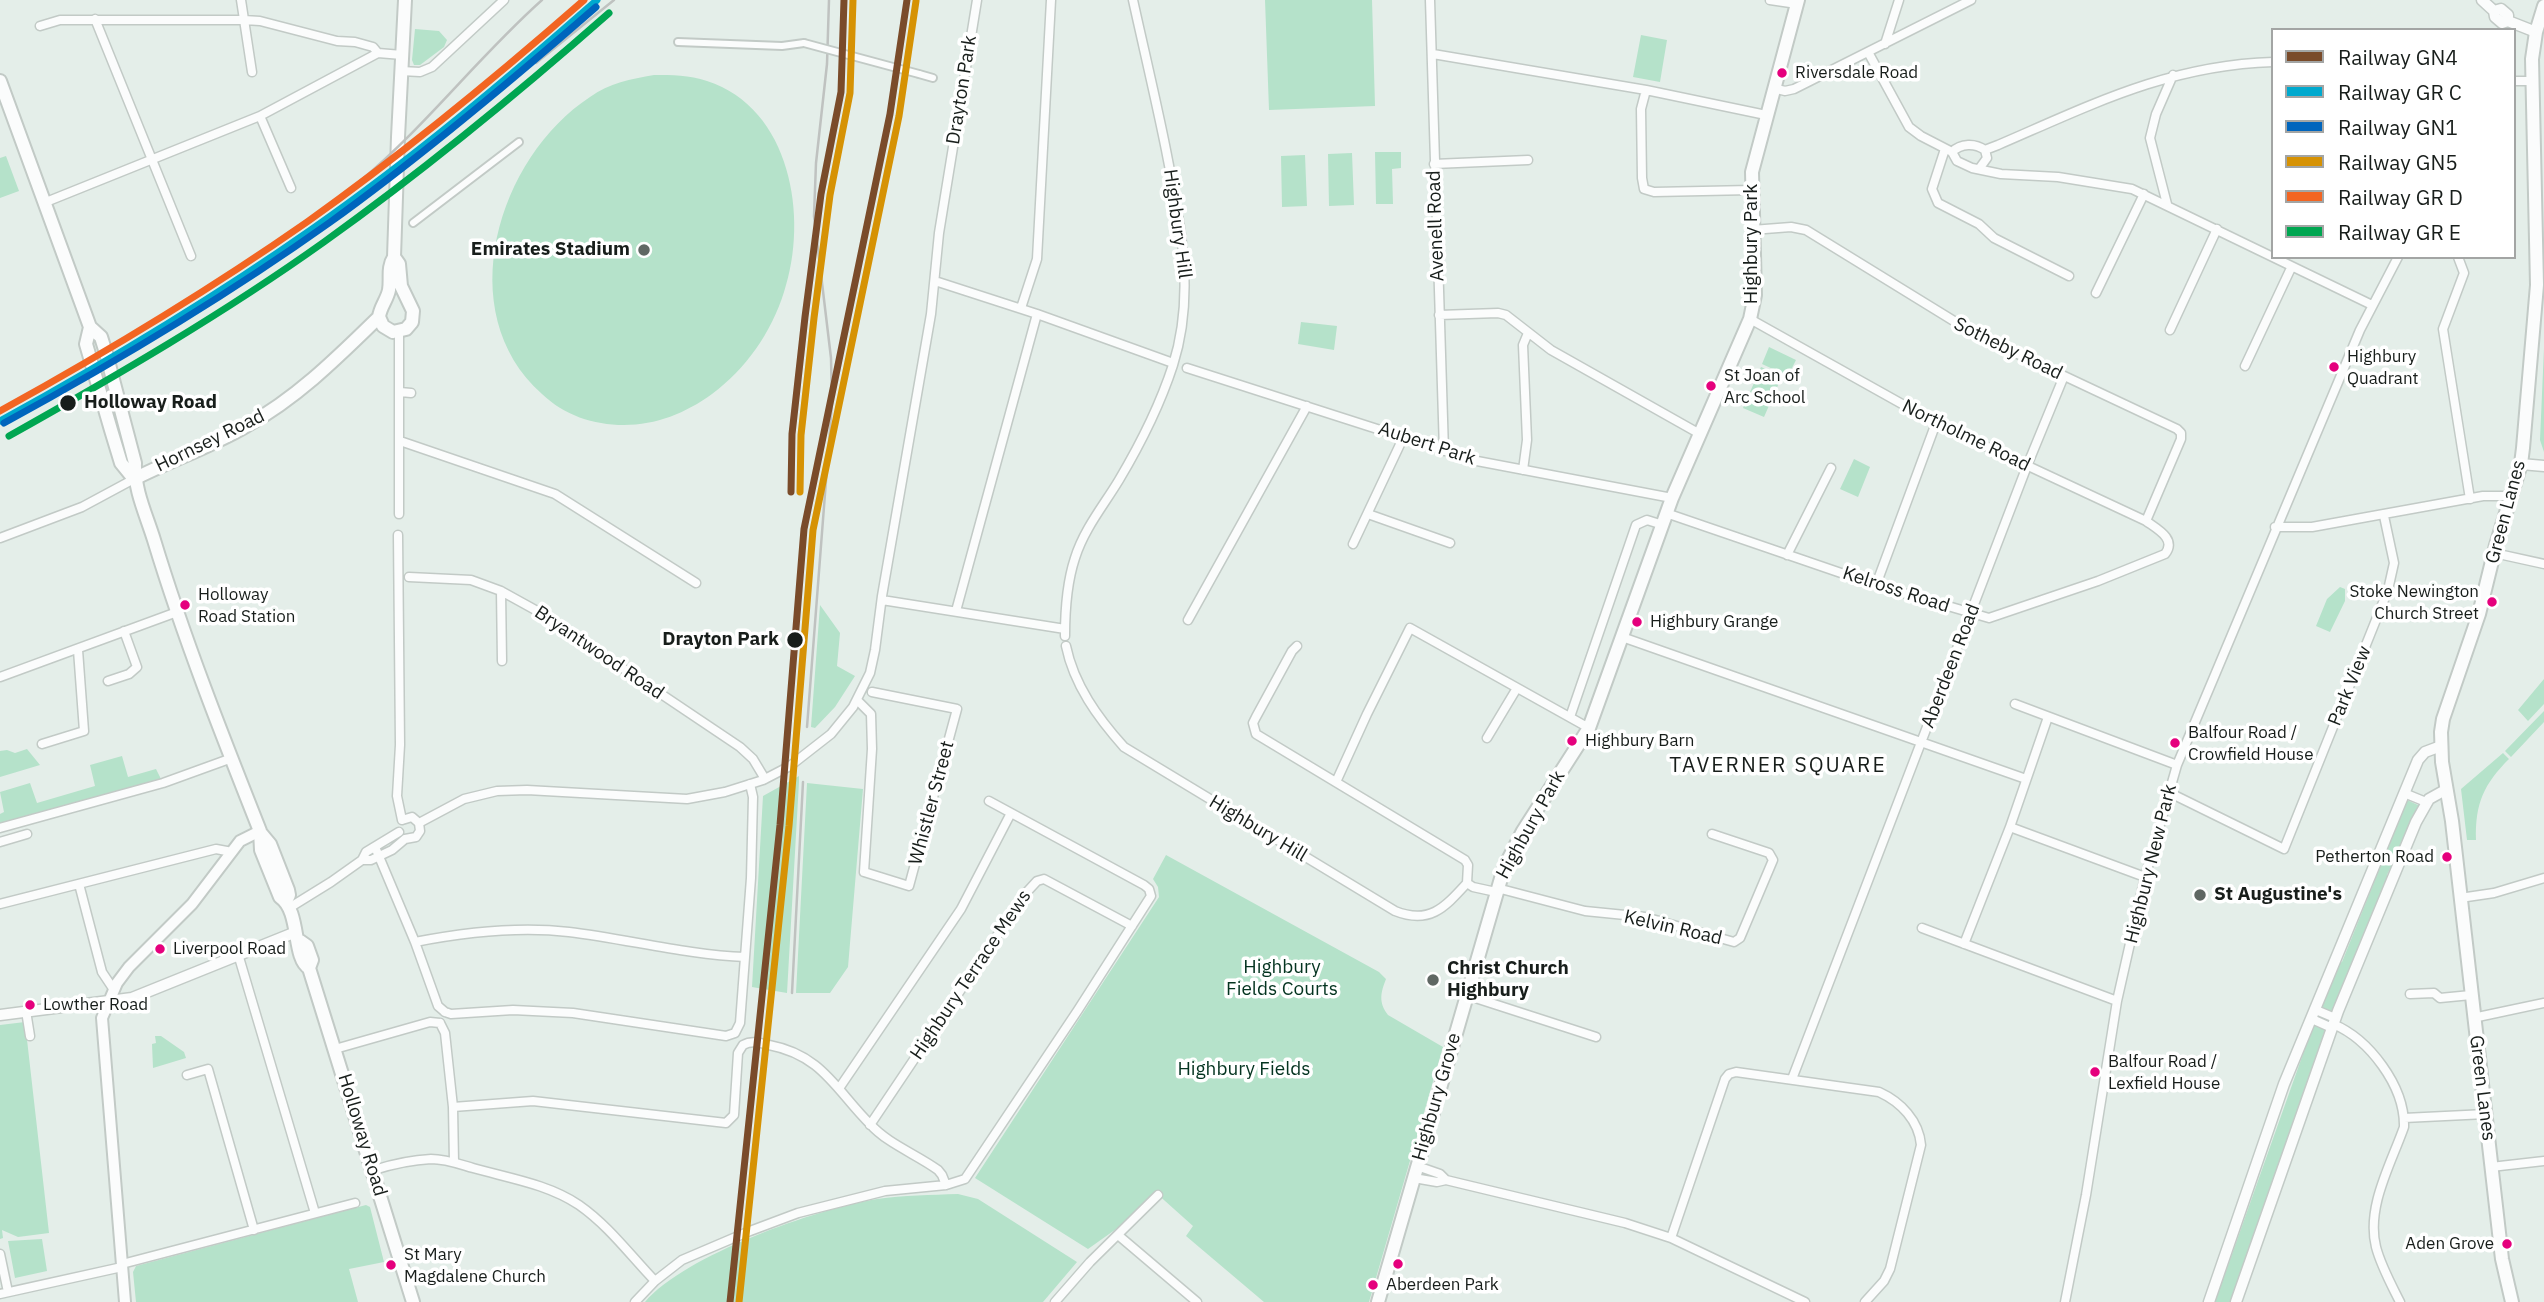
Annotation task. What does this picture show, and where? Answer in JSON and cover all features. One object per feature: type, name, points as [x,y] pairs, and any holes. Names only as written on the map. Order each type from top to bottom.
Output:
[{"type":"main road","name":"Hornsey Road","points":[[134,479],[223,439],[269,412],[314,378],[379,317],[389,292],[389,265],[394,257],[405,0]]},
{"type":"main road","name":"Highbury Park","points":[[1496,890],[1523,831],[1589,728],[1672,498],[1750,319],[1755,295],[1752,172],[1798,2]]},
{"type":"main road","name":"Green Lanes","points":[[2512,1302],[2502,1259],[2441,746],[2443,719],[2477,621],[2521,464],[2536,285],[2532,59],[2544,6]]},
{"type":"main road","name":"Holloway Road","points":[[0,81],[90,327],[101,337],[135,463],[134,479],[177,612],[260,831],[270,844],[288,890],[287,904],[298,936],[298,950],[304,965],[309,968],[413,1302]]},
{"type":"main road","name":"Hornsey Road","points":[[394,257],[399,264],[401,286],[413,312],[412,322],[399,332]]},
{"type":"main road","points":[[384,303],[397,298],[408,303]]},
{"type":"main road","points":[[379,317],[387,330],[399,332]]},
{"type":"main road","points":[[125,1302],[102,1024],[111,995],[129,967],[192,904],[244,837],[260,831]]},
{"type":"main road","name":"Highbury Grove","points":[[1378,1302],[1496,890]]},
{"type":"street","points":[[240,0],[252,72]]},
{"type":"street","points":[[401,71],[427,70],[504,0]]},
{"type":"street","name":"Drayton Park","points":[[362,860],[366,852],[402,835],[413,839],[419,835],[419,823],[464,799],[497,791],[527,790],[687,799],[750,785],[790,766],[838,727],[857,700],[873,662],[881,600],[931,314],[939,233],[977,0]]},
{"type":"street","points":[[1021,308],[1037,259],[1051,0]]},
{"type":"street","name":"Highbury Hill","points":[[956,611],[1065,632],[1068,589],[1076,555],[1088,529],[1139,446],[1161,398],[1173,363],[1185,298],[1180,219],[1133,0]]},
{"type":"street","name":"Avenell Road","points":[[1430,0],[1444,451]]},
{"type":"street","points":[[1770,0],[1798,2]]},
{"type":"street","points":[[1885,44],[1899,0]]},
{"type":"street","points":[[1773,88],[1785,91],[1794,89],[1971,0]]},
{"type":"street","points":[[2482,0],[2502,23],[2508,21],[2536,32]]},
{"type":"street","points":[[95,19],[191,256]]},
{"type":"street","points":[[40,26],[60,20],[95,19],[260,21],[337,41],[370,46],[378,53]]},
{"type":"street","points":[[678,42],[782,46],[804,43],[933,78]]},
{"type":"street","points":[[1868,52],[1909,127],[1949,150],[1962,165],[2001,174],[2038,174],[2132,189],[2271,257]]},
{"type":"street","points":[[46,202],[260,116],[378,53],[402,55]]},
{"type":"street","points":[[1433,54],[1646,90],[1766,115]]},
{"type":"street","points":[[2069,276],[1994,238],[1979,224],[1938,203],[1932,189],[1949,150],[1961,146],[1976,146],[1985,150],[2142,85],[2173,75],[2208,67],[2271,62]]},
{"type":"street","points":[[2167,204],[2150,138],[2156,114],[2173,75]]},
{"type":"street","points":[[2516,81],[2533,81]]},
{"type":"street","points":[[1646,90],[1641,109],[1643,191],[1751,190]]},
{"type":"street","points":[[260,116],[291,188]]},
{"type":"street","points":[[413,223],[519,142]]},
{"type":"street","points":[[1979,169],[1987,158],[1985,150]]},
{"type":"street","points":[[1434,164],[1528,160]]},
{"type":"street","points":[[2096,293],[2144,194]]},
{"type":"street","name":"Sotheby Road","points":[[1752,230],[1790,227],[1806,230],[1950,321],[2181,433],[2181,439],[2146,521]]},
{"type":"street","points":[[2170,330],[2217,229]]},
{"type":"street","points":[[2274,259],[2372,305]]},
{"type":"street","name":"Highbury New Park","points":[[2065,1302],[2086,1195],[2117,1001],[2145,877],[2168,792],[2275,527],[2372,305],[2397,259]]},
{"type":"street","points":[[2459,259],[2464,273],[2443,329],[2470,499]]},
{"type":"street","points":[[2245,366],[2291,268]]},
{"type":"street","points":[[935,281],[1021,308],[1173,363]]},
{"type":"street","points":[[881,600],[956,611],[1037,314]]},
{"type":"street","points":[[1439,315],[1506,315],[1551,350],[1700,434]]},
{"type":"street","name":"Northolme Road","points":[[1750,319],[1936,423],[2146,521],[2164,534],[2169,544],[2165,554]]},
{"type":"street","points":[[399,332],[399,514]]},
{"type":"street","points":[[1523,470],[1527,440],[1523,345],[1528,333]]},
{"type":"street","name":"Aubert Park","points":[[1187,368],[1444,451],[1523,470],[1672,498]]},
{"type":"street","name":"Aberdeen Road","points":[[1792,1079],[2064,376]]},
{"type":"street","points":[[400,392],[411,393]]},
{"type":"street","points":[[1188,620],[1307,406]]},
{"type":"street","points":[[1876,585],[1936,423]]},
{"type":"street","points":[[1353,544],[1404,436]]},
{"type":"street","points":[[400,441],[555,494],[696,583]]},
{"type":"street","points":[[2521,464],[2544,466]]},
{"type":"street","points":[[1787,555],[1830,468]]},
{"type":"street","points":[[0,538],[82,507],[134,479]]},
{"type":"street","points":[[2275,527],[2312,527],[2470,499],[2511,496]]},
{"type":"street","points":[[1368,514],[1450,543]]},
{"type":"street","name":"Park View","points":[[2168,792],[2284,849],[2388,590],[2394,563],[2384,516]]},
{"type":"street","points":[[1570,717],[1636,525],[1647,520],[1664,519]]},
{"type":"street","name":"Kelross Road","points":[[1664,519],[1989,618],[2098,581],[2165,554]]},
{"type":"street","points":[[398,535],[400,745],[397,796],[402,820]]},
{"type":"street","points":[[2494,553],[2544,564]]},
{"type":"street","name":"Bryantwood Road","points":[[410,577],[471,580],[501,591],[539,612],[740,747],[753,759],[765,779]]},
{"type":"street","points":[[501,591],[502,661]]},
{"type":"street","points":[[0,677],[177,612]]},
{"type":"street","points":[[1336,782],[1410,628],[1589,728]]},
{"type":"street","points":[[108,681],[130,674],[137,667],[124,631]]},
{"type":"street","points":[[1622,637],[2026,779]]},
{"type":"street","name":"Highbury Hill","points":[[1066,646],[1071,665],[1099,719],[1124,747],[1395,911],[1415,916],[1435,913],[1467,883]]},
{"type":"street","points":[[1297,646],[1256,717],[1254,729],[1260,737],[1465,860],[1468,865],[1467,883],[1473,887],[1496,890]]},
{"type":"street","points":[[42,744],[84,731],[78,650]]},
{"type":"street","points":[[1487,738],[1517,688]]},
{"type":"street","name":"Whistler Street","points":[[857,700],[871,714],[872,749],[864,872],[909,886],[957,709],[872,692]]},
{"type":"street","points":[[2015,704],[2177,765]]},
{"type":"street","points":[[1964,944],[2010,827],[2048,717]]},
{"type":"street","points":[[2209,1302],[2274,1109],[2404,793],[2421,755],[2441,746]]},
{"type":"street","points":[[0,828],[163,783],[232,758]]},
{"type":"street","points":[[375,847],[415,942],[438,1006],[445,1012],[451,1014],[513,1010],[573,1013],[726,1036],[735,1034],[740,1023],[751,878],[753,809],[750,785]]},
{"type":"street","points":[[2236,1302],[2333,1023],[2416,822],[2426,802],[2447,789]]},
{"type":"street","points":[[2404,793],[2426,802]]},
{"type":"street","points":[[635,1302],[655,1281],[682,1260],[798,1213],[885,1191],[946,1185],[965,1179],[1151,896],[1144,885],[989,801]]},
{"type":"street","points":[[840,1087],[957,915],[1011,813]]},
{"type":"street","points":[[402,835],[398,826],[402,820],[412,817],[419,823]]},
{"type":"street","points":[[2010,827],[2145,877]]},
{"type":"street","points":[[0,842],[27,834]]},
{"type":"street","name":"Kelvin Road","points":[[1496,890],[1585,911],[1644,917],[1734,942],[1740,939],[1773,860],[1769,853],[1712,834]]},
{"type":"street","name":"Drayton Park","points":[[287,904],[331,883],[362,860],[392,850],[402,835]]},
{"type":"street","points":[[1,903],[216,849],[232,852]]},
{"type":"street","points":[[2460,898],[2494,893],[2544,878]]},
{"type":"street","name":"Highbury Terrace Mews","points":[[870,1125],[1025,894],[1037,881],[1044,879],[1132,926]]},
{"type":"street","points":[[79,884],[102,972],[111,995]]},
{"type":"street","points":[[1922,928],[2117,1001]]},
{"type":"street","points":[[415,942],[498,930],[547,930],[745,957]]},
{"type":"street","points":[[0,1015],[111,995],[132,998],[238,954],[298,936]]},
{"type":"street","points":[[238,954],[315,1213]]},
{"type":"street","points":[[2410,994],[2434,993],[2440,998],[2471,995]]},
{"type":"street","points":[[1466,995],[1596,1037]]},
{"type":"street","points":[[2473,1018],[2544,1003]]},
{"type":"street","points":[[26,1011],[30,1036]]},
{"type":"street","points":[[440,1023],[445,1012]]},
{"type":"street","points":[[2314,1015],[2356,1036],[2380,1064],[2398,1094],[2404,1127],[2379,1194],[2373,1228],[2376,1248],[2400,1302]]},
{"type":"street","points":[[335,1049],[430,1022],[440,1023]]},
{"type":"street","points":[[440,1023],[445,1033],[453,1107],[454,1162]]},
{"type":"street","points":[[453,1107],[533,1101],[726,1123],[734,1115],[738,1053],[743,1045],[752,1042],[787,1049],[808,1059],[840,1087],[870,1125],[942,1175],[946,1185]]},
{"type":"street","points":[[187,1075],[208,1069],[254,1230]]},
{"type":"street","points":[[1671,1238],[1725,1079],[1729,1074],[1792,1079],[1879,1092],[1896,1100],[1906,1111],[1921,1145],[1890,1269],[1884,1281],[1865,1302]]},
{"type":"street","points":[[2404,1118],[2486,1114]]},
{"type":"street","points":[[374,1170],[406,1160],[414,1162],[430,1159],[454,1162],[543,1187],[578,1204],[626,1247],[655,1281]]},
{"type":"street","points":[[2491,1167],[2544,1161]]},
{"type":"street","points":[[1416,1172],[1440,1174],[1446,1180],[1625,1223],[1671,1238],[1805,1302]]},
{"type":"street","points":[[1055,1302],[1090,1262],[1158,1195]]},
{"type":"street","points":[[0,1254],[4,1293],[122,1265],[355,1203]]},
{"type":"street","points":[[1118,1235],[1197,1302]]},
{"type":"green space","points":[[1265,0],[1372,0],[1375,106],[1269,110]]},
{"type":"green space","points":[[415,29],[439,31],[447,40],[444,47],[420,65],[414,65],[412,60]]},
{"type":"green space","points":[[1641,35],[1667,40],[1660,82],[1633,77]]},
{"type":"green space","name":"Emirates Stadium","points":[[654,75],[687,76],[707,81],[735,95],[758,115],[775,140],[786,169],[793,200],[791,263],[784,292],[772,322],[746,362],[724,384],[692,407],[670,417],[636,424],[601,423],[560,408],[542,394],[514,360],[498,321],[492,280],[497,237],[510,196],[531,157],[558,124],[605,88]]},
{"type":"green space","points":[[1375,152],[1401,152],[1401,168],[1392,169],[1393,204],[1376,204]]},
{"type":"green space","points":[[1352,153],[1354,205],[1329,206],[1328,154]]},
{"type":"green space","points":[[1305,155],[1307,206],[1282,207],[1281,156]]},
{"type":"green space","points":[[6,156],[19,191],[0,198],[0,158]]},
{"type":"green space","points":[[1301,322],[1337,326],[1334,350],[1298,344]]},
{"type":"green space","points":[[1769,347],[1796,360],[1788,376],[1762,364]]},
{"type":"green space","points":[[2544,348],[2544,452],[2540,440]]},
{"type":"green space","points":[[1761,367],[1782,376],[1764,417],[1743,408]]},
{"type":"green space","points":[[1854,459],[1870,467],[1858,497],[1840,489]]},
{"type":"green space","points":[[2340,587],[2345,589],[2345,601],[2330,632],[2316,626],[2327,599]]},
{"type":"green space","points":[[820,605],[840,633],[837,666],[855,676],[835,707],[815,728],[811,727]]},
{"type":"green space","points":[[2544,679],[2544,704],[2528,721],[2518,710]]},
{"type":"green space","points":[[2544,711],[2544,722],[2511,757],[2505,751]]},
{"type":"green space","points":[[27,749],[40,765],[0,777],[0,751],[15,753]]},
{"type":"green space","points":[[2503,753],[2509,759],[2487,786],[2479,805],[2476,840],[2467,840],[2461,789]]},
{"type":"green space","points":[[122,756],[128,777],[156,769],[161,779],[0,823],[0,814],[4,812],[0,792],[30,783],[37,803],[95,786],[90,765]]},
{"type":"green space","points":[[799,776],[787,993],[752,987],[763,796]]},
{"type":"green space","points":[[807,783],[863,789],[848,967],[830,993],[796,993]]},
{"type":"green space","points":[[2407,800],[2420,806],[2387,875],[2389,880],[2333,1014],[2320,1008],[2338,963],[2342,962]]},
{"type":"green space","name":"Highbury Fields","points":[[1166,855],[1379,972],[1386,979],[1381,997],[1388,1015],[1443,1047],[1369,1302],[1264,1302],[1186,1236],[1193,1226],[1155,1192],[1119,1227],[1088,1249],[975,1178],[1159,897],[1158,887],[1153,879]]},
{"type":"green space","points":[[25,1022],[49,1233],[18,1237],[2,1230],[3,1238],[0,1239],[0,1025]]},
{"type":"green space","points":[[2314,1023],[2328,1029],[2232,1302],[2215,1302]]},
{"type":"green space","points":[[155,1036],[161,1036],[184,1052],[186,1058],[153,1068],[152,1044],[156,1043]]},
{"type":"green space","points":[[958,1194],[978,1199],[1077,1262],[1043,1302],[645,1302],[664,1284],[690,1267],[720,1251],[787,1224],[851,1204],[877,1199]]},
{"type":"green space","points":[[366,1205],[370,1207],[384,1262],[349,1269],[358,1302],[136,1302],[133,1272],[136,1266]]},
{"type":"green space","points":[[42,1239],[47,1271],[15,1278],[8,1241]]},
{"type":"railway","points":[[360,181],[407,138],[542,0]]},
{"type":"railway","points":[[536,63],[614,0]]},
{"type":"railway","points":[[807,727],[832,403],[831,358],[814,216],[816,163],[827,64],[829,0]]},
{"type":"railway","points":[[840,402],[891,152],[915,0]]},
{"type":"railway","points":[[792,993],[803,782]]},
{"type":"rail line","name":"GN4","points":[[791,492],[792,434],[805,317],[821,194],[841,92],[844,0]]},
{"type":"rail line","name":"GN5","points":[[800,492],[801,435],[814,318],[830,195],[850,93],[853,0]]},
{"type":"rail line","name":"GN4","points":[[730,1302],[780,825],[804,529],[890,114],[907,0]]},
{"type":"rail line","name":"GN5","points":[[739,1302],[789,826],[813,530],[899,116],[916,1]]},
{"type":"rail line","name":"GN1","points":[[4,423],[170,328],[329,223],[465,118],[596,7]]},
{"type":"transit line","points":[[0,411],[156,321],[307,222],[448,114],[584,0]]},
{"type":"transit line","points":[[0,421],[159,329],[312,229],[458,119],[597,0]]},
{"type":"transit line","points":[[9,436],[169,344],[324,242],[469,131],[609,13]]},
{"type":"place","name":"Riversdale Road","points":[[1782,73]]},
{"type":"place","name":"Emirates Stadium","points":[[644,250]]},
{"type":"place","name":"Highbury Quadrant","points":[[2334,367]]},
{"type":"place","name":"St Joan of Arc School","points":[[1711,386]]},
{"type":"place","name":"Holloway Road","points":[[68,403]]},
{"type":"place","name":"Stoke Newington Church Street","points":[[2492,602]]},
{"type":"place","name":"Holloway Road Station","points":[[185,605]]},
{"type":"place","name":"Highbury Grange","points":[[1637,622]]},
{"type":"place","name":"Drayton Park","points":[[795,640]]},
{"type":"place","name":"Highbury Barn","points":[[1572,741]]},
{"type":"place","name":"Balfour Road / Crowfield House","points":[[2175,743]]},
{"type":"place","name":"Petherton Road","points":[[2447,857]]},
{"type":"place","name":"St Augustine's","points":[[2200,895]]},
{"type":"place","name":"Liverpool Road","points":[[160,949]]},
{"type":"place","name":"Christ Church Highbury","points":[[1433,980]]},
{"type":"place","name":"Lowther Road","points":[[30,1005]]},
{"type":"place","name":"Balfour Road / Lexfield House","points":[[2095,1072]]},
{"type":"place","name":"Aden Grove","points":[[2507,1244]]},
{"type":"place","name":"St Mary Magdalene Church","points":[[391,1265]]},
{"type":"place","name":"Aberdeen Park","points":[[1373,1285]]},
{"type":"district","name":"TAVERNER SQUARE","points":[[1778,766]]},
{"type":"park label","name":"Highbury Fields Courts","points":[[1282,979]]}]
